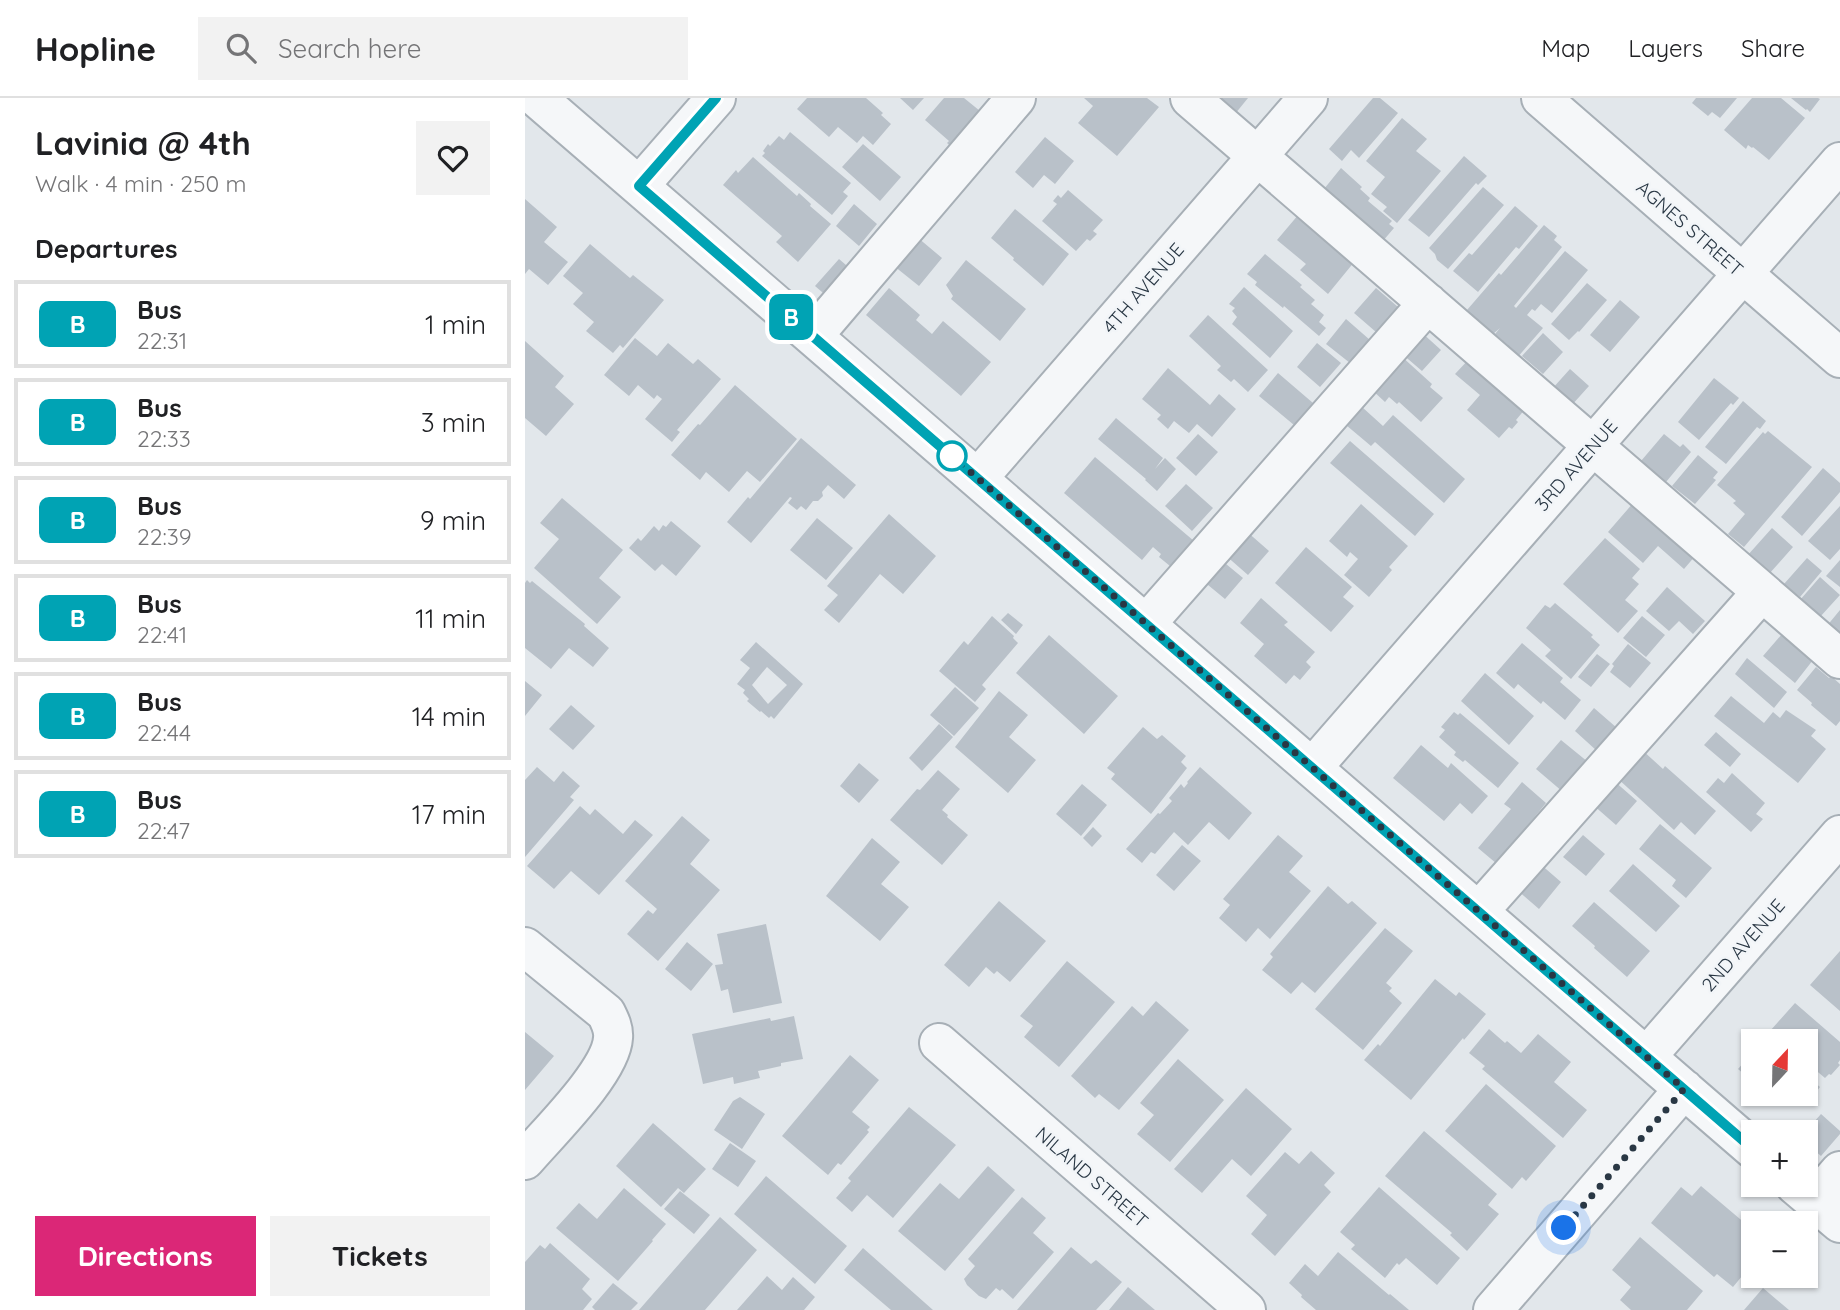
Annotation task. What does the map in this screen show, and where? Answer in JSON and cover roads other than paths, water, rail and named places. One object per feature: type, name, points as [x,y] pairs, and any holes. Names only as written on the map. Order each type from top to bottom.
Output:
[{"type":"street","points":[[537,98],[1741,1139]]},
{"type":"street","points":[[639,186],[716,98]]},
{"type":"street","points":[[813,336],[1016,98]]},
{"type":"street","points":[[1190,98],[1840,659]]},
{"type":"street","name":"4TH AVENUE","points":[[978,478],[1308,98]]},
{"type":"street","name":"AGNES STREET","points":[[1541,98],[1840,358]]},
{"type":"street","name":"3RD AVENUE","points":[[1312,768],[1840,162]]},
{"type":"street","points":[[1146,624],[1428,303]]},
{"type":"street","points":[[1479,911],[1762,592]]},
{"type":"street","name":"2ND AVENUE","points":[[1647,1056],[1840,835]]},
{"type":"street","points":[[525,947],[606,1013],[612,1024],[613,1038],[607,1059],[585,1091],[525,1160]]},
{"type":"street","name":"NILAND STREET","points":[[939,1043],[1245,1310]]},
{"type":"street","points":[[1493,1310],[1684,1089]]},
{"type":"street","points":[[1816,1203],[1840,1171]]}]
